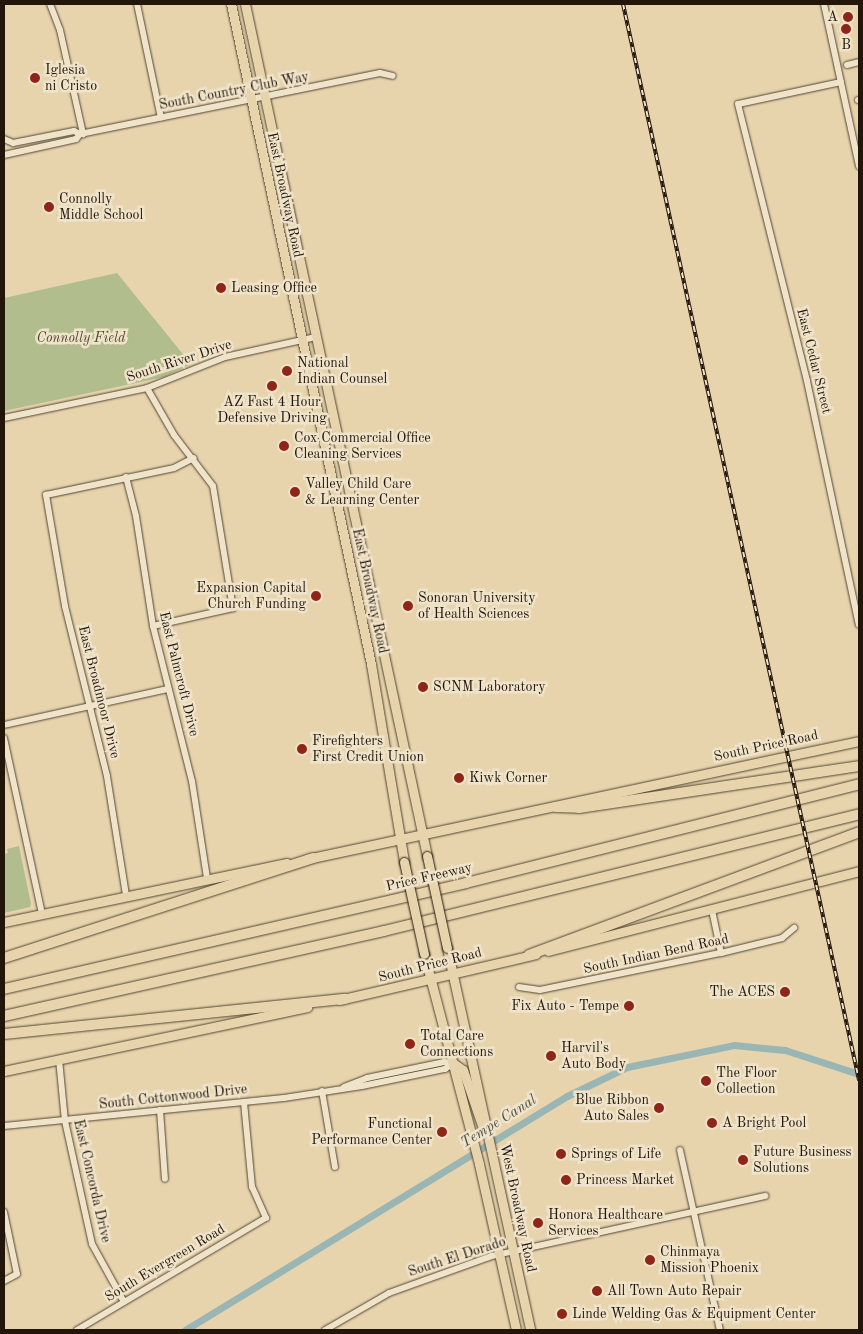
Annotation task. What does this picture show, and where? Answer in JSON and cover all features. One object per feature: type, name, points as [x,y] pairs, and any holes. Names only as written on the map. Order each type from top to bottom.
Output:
[{"type":"highway","points":[[556,807],[579,808],[859,766]]},
{"type":"highway","name":"Price Freeway","points":[[4,988],[466,883],[859,784]]},
{"type":"highway","points":[[4,1016],[384,931],[859,814]]},
{"type":"highway","points":[[529,955],[859,832]]},
{"type":"highway","points":[[4,958],[313,858]]},
{"type":"highway","points":[[4,1034],[345,999]]},
{"type":"main road","name":"East Broadway Road","points":[[231,4],[371,664],[399,838],[430,980]]},
{"type":"main road","name":"East Broadway Road","points":[[245,4],[384,661],[453,974]]},
{"type":"main road","points":[[351,573],[365,570]]},
{"type":"main road","points":[[371,664],[384,661]]},
{"type":"main road","name":"South Price Road","points":[[4,922],[206,878],[313,858],[399,838],[556,807],[859,741]]},
{"type":"main road","name":"South Price Road","points":[[4,1070],[430,980],[859,872]]},
{"type":"main road","name":"West Broadway Road","points":[[453,974],[530,1330]]},
{"type":"main road","name":"West Broadway Road","points":[[430,980],[474,1142],[516,1330]]},
{"type":"main road","points":[[452,1063],[463,1070],[475,1109],[488,1134]]},
{"type":"street","points":[[50,4],[60,30],[81,134]]},
{"type":"street","points":[[137,4],[161,118]]},
{"type":"street","points":[[824,4],[859,166]]},
{"type":"street","points":[[846,65],[859,62]]},
{"type":"street","name":"South Country Club Way","points":[[4,155],[76,139],[81,134],[265,98],[380,73],[393,76]]},
{"type":"street","name":"East Cedar Street","points":[[841,82],[738,104],[807,381],[859,625]]},
{"type":"street","name":"South Country Club Way","points":[[4,139],[13,144],[74,131],[81,134]]},
{"type":"street","name":"South River Drive","points":[[4,418],[147,388],[226,357],[316,338]]},
{"type":"street","points":[[147,388],[174,436],[194,458],[213,486],[233,608],[153,626]]},
{"type":"street","points":[[126,477],[174,468],[194,458]]},
{"type":"street","name":"East Broadmoor Drive","points":[[126,477],[46,495],[65,606],[88,708],[107,776],[126,895]]},
{"type":"street","name":"East Palmcroft Drive","points":[[126,477],[136,516],[153,626],[192,781],[206,878]]},
{"type":"street","points":[[4,725],[168,689]]},
{"type":"street","points":[[4,738],[42,914]]},
{"type":"street","points":[[712,910],[721,953]]},
{"type":"street","name":"South Indian Bend Road","points":[[519,987],[540,990],[721,953],[782,938],[794,928]]},
{"type":"street","name":"East Concorda Drive","points":[[59,1059],[65,1121],[92,1244],[124,1302]]},
{"type":"street","name":"South Cottonwood Drive","points":[[344,1087],[352,1081],[444,1062],[452,1063]]},
{"type":"street","name":"South Cottonwood Drive","points":[[4,1126],[244,1102],[322,1092],[446,1069],[452,1063]]},
{"type":"street","points":[[394,1080],[403,1070]]},
{"type":"street","points":[[322,1092],[335,1167]]},
{"type":"street","name":"South Evergreen Road","points":[[77,1330],[266,1218],[252,1187],[244,1102]]},
{"type":"street","points":[[160,1110],[165,1179]]},
{"type":"street","points":[[680,1150],[720,1330]]},
{"type":"street","name":"South El Dorado","points":[[325,1330],[389,1293],[500,1254],[765,1196]]},
{"type":"street","points":[[4,1212],[17,1274],[4,1281]]},
{"type":"green space","name":"Connolly Field","points":[[117,273],[191,364],[164,377],[4,411],[4,298]]},
{"type":"green space","points":[[19,846],[31,904],[30,907],[4,913],[4,854],[8,853],[7,849]]},
{"type":"waterway","name":"Tempe Canal","points":[[185,1330],[567,1096],[627,1067],[734,1045],[785,1050],[859,1074]]},
{"type":"railway","points":[[623,4],[859,1080]]},
{"type":"place","name":"A","points":[[848,17]]},
{"type":"place","name":"B","points":[[846,29]]},
{"type":"place","name":"Iglesia ni Cristo","points":[[35,78]]},
{"type":"place","name":"Connolly Middle School","points":[[49,207]]},
{"type":"place","name":"Leasing Office","points":[[221,288]]},
{"type":"place","name":"National Indian Counsel","points":[[287,371]]},
{"type":"place","name":"AZ Fast 4 Hour Defensive Driving","points":[[272,386]]},
{"type":"place","name":"Cox Commercial Office Cleaning Services","points":[[284,446]]},
{"type":"place","name":"Valley Child Care & Learning Center","points":[[295,492]]},
{"type":"place","name":"Expansion Capital Church Funding","points":[[316,596]]},
{"type":"place","name":"Sonoran University of Health Sciences","points":[[408,606]]},
{"type":"place","name":"SCNM Laboratory","points":[[423,687]]},
{"type":"place","name":"Firefighters First Credit Union","points":[[302,749]]},
{"type":"place","name":"Kiwk Corner","points":[[459,778]]},
{"type":"place","name":"The ACES","points":[[785,992]]},
{"type":"place","name":"Fix Auto - Tempe","points":[[629,1006]]},
{"type":"place","name":"Total Care Connections","points":[[410,1044]]},
{"type":"place","name":"Harvil's Auto Body","points":[[551,1056]]},
{"type":"place","name":"The Floor Collection","points":[[706,1081]]},
{"type":"place","name":"Blue Ribbon Auto Sales","points":[[659,1108]]},
{"type":"place","name":"A Bright Pool","points":[[712,1123]]},
{"type":"place","name":"Functional Performance Center","points":[[442,1132]]},
{"type":"place","name":"Springs of Life","points":[[561,1154]]},
{"type":"place","name":"Future Business Solutions","points":[[743,1160]]},
{"type":"place","name":"Princess Market","points":[[566,1180]]},
{"type":"place","name":"Honora Healthcare Services","points":[[538,1223]]},
{"type":"place","name":"Chinmaya Mission Phoenix","points":[[650,1260]]},
{"type":"place","name":"All Town Auto Repair","points":[[597,1291]]},
{"type":"place","name":"Linde Welding Gas & Equipment Center","points":[[562,1314]]}]
